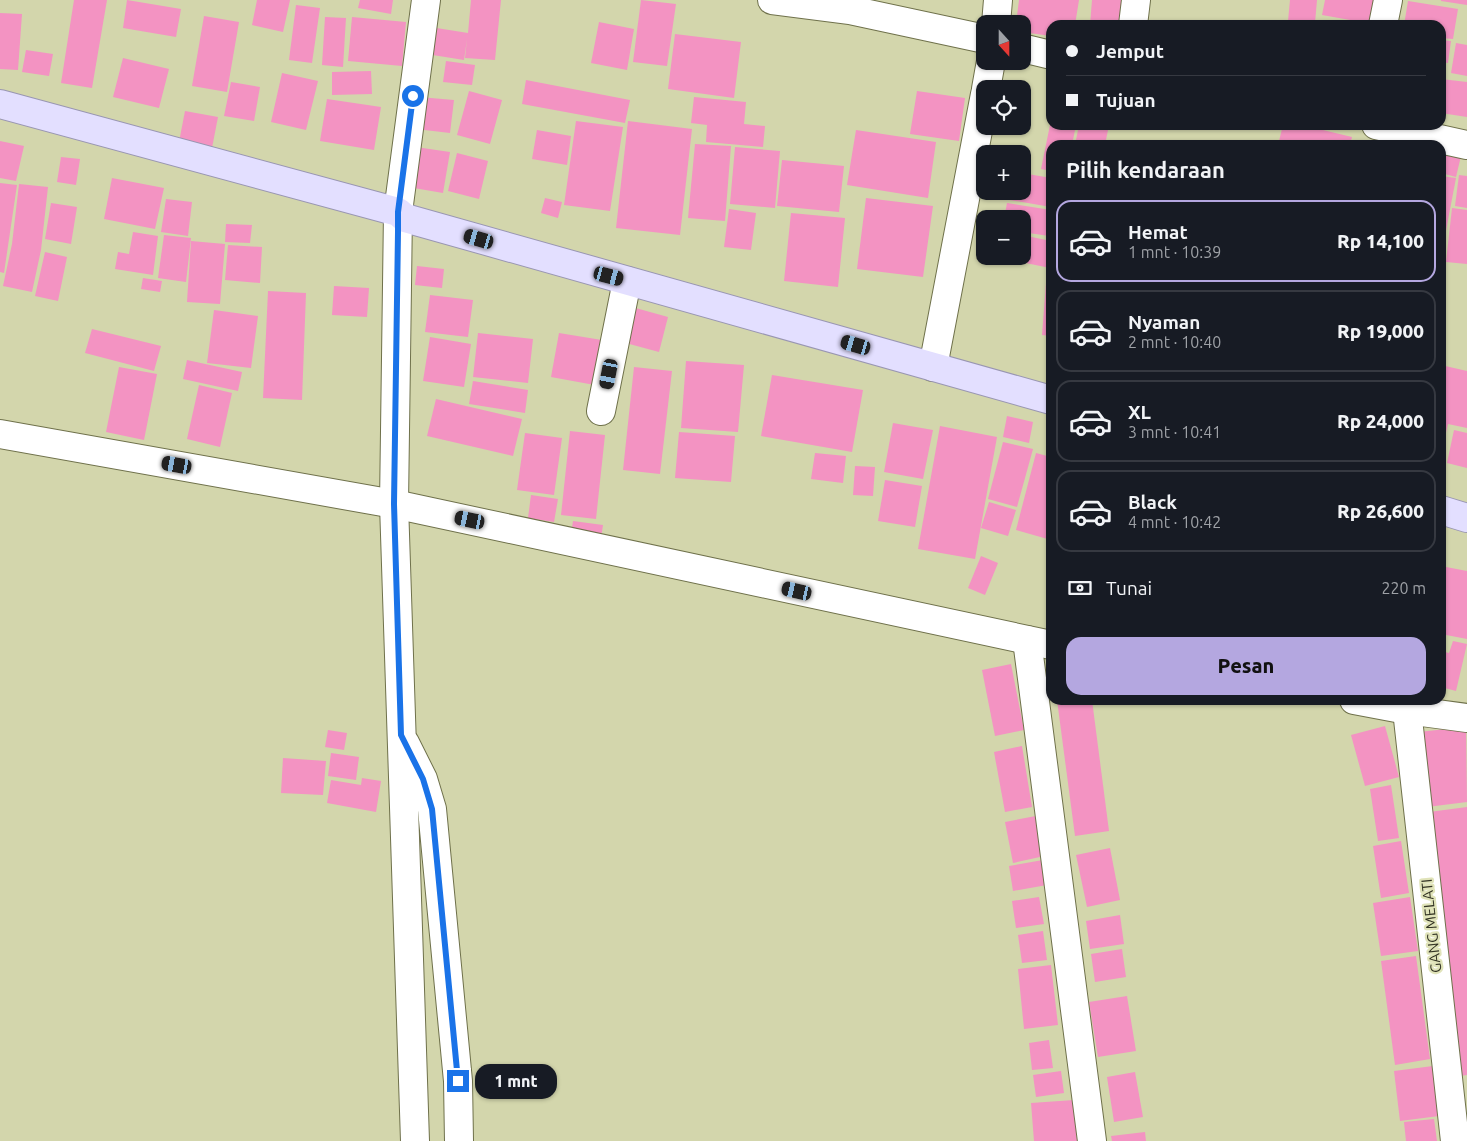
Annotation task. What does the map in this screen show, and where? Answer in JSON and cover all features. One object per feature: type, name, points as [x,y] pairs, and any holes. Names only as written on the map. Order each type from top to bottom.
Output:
[{"type":"main road","points":[[0,104],[398,212],[405,218],[1046,399]]},
{"type":"main road","points":[[1446,512],[1467,518]]},
{"type":"street","points":[[415,1141],[394,504],[398,212],[426,0]]},
{"type":"street","points":[[772,0],[850,5],[976,37]]},
{"type":"street","points":[[997,15],[998,0]]},
{"type":"street","points":[[1134,20],[1136,0]]},
{"type":"street","points":[[1384,20],[1388,0]]},
{"type":"street","points":[[1031,50],[1046,54]]},
{"type":"street","points":[[1399,130],[1444,140]]},
{"type":"street","points":[[933,367],[977,135]]},
{"type":"street","points":[[1446,140],[1467,145]]},
{"type":"street","points":[[601,411],[627,281]]},
{"type":"street","points":[[0,434],[394,504],[1039,643],[1092,1141]]},
{"type":"street","points":[[1380,705],[1467,718]]},
{"type":"street","name":"GANG MELATI","points":[[1407,710],[1455,1141]]},
{"type":"street","points":[[401,735],[423,779],[432,809],[458,1081],[459,1141]]},
{"type":"building","points":[[74,0],[107,0],[92,88],[61,83]]},
{"type":"building","points":[[127,0],[181,9],[176,37],[123,28]]},
{"type":"building","points":[[257,0],[290,0],[283,32],[252,25]]},
{"type":"building","points":[[360,0],[393,0],[391,14],[358,8]]},
{"type":"building","points":[[471,0],[501,0],[495,60],[465,58],[467,39],[464,60],[420,53],[424,26],[468,33]]},
{"type":"building","points":[[641,0],[676,4],[667,66],[633,62]]},
{"type":"building","points":[[1019,0],[1079,0],[1076,20],[1046,20],[1046,35],[1031,33],[1031,15],[1017,15]]},
{"type":"building","points":[[1092,0],[1126,0],[1124,20],[1090,20]]},
{"type":"building","points":[[1290,0],[1317,0],[1315,20],[1288,20]]},
{"type":"building","points":[[1325,0],[1378,0],[1374,20],[1350,20],[1322,15]]},
{"type":"building","points":[[1467,0],[1467,5],[1441,1]]},
{"type":"building","points":[[1408,1],[1458,9],[1453,39],[1446,38],[1446,20],[1405,20]]},
{"type":"building","points":[[296,5],[320,8],[312,63],[289,60]]},
{"type":"building","points":[[0,13],[22,14],[18,70],[0,69]]},
{"type":"building","points":[[204,16],[239,22],[227,92],[192,86]]},
{"type":"building","points":[[325,17],[346,18],[343,67],[322,65]]},
{"type":"building","points":[[352,17],[406,22],[402,66],[348,61]]},
{"type":"building","points":[[599,22],[634,29],[627,70],[591,63]]},
{"type":"building","points":[[675,34],[741,42],[734,98],[668,89]]},
{"type":"building","points":[[1446,40],[1451,41],[1448,63],[1446,63]]},
{"type":"building","points":[[1456,43],[1467,45],[1467,76],[1451,73]]},
{"type":"building","points":[[26,50],[53,54],[49,76],[22,72]]},
{"type":"building","points":[[123,58],[169,69],[159,108],[113,97]]},
{"type":"building","points":[[446,61],[475,65],[472,85],[443,82]]},
{"type":"building","points":[[371,71],[372,94],[332,95],[332,72]]},
{"type":"building","points":[[282,73],[318,81],[306,130],[271,122]]},
{"type":"building","points":[[526,80],[630,100],[625,123],[522,104]]},
{"type":"building","points":[[1446,80],[1467,82],[1467,117],[1446,114]]},
{"type":"building","points":[[231,82],[260,87],[254,121],[224,116]]},
{"type":"building","points":[[469,91],[502,100],[490,144],[457,135]]},
{"type":"building","points":[[917,91],[965,98],[959,141],[910,134]]},
{"type":"building","points":[[419,97],[454,100],[450,133],[416,129]]},
{"type":"building","points":[[694,97],[746,102],[744,124],[765,126],[763,147],[706,142],[707,125],[691,123]]},
{"type":"building","points":[[327,99],[381,107],[374,150],[320,141]]},
{"type":"building","points":[[185,111],[218,117],[212,148],[179,142]]},
{"type":"building","points":[[576,121],[623,127],[610,211],[564,205]]},
{"type":"building","points":[[628,121],[692,129],[680,235],[616,228]]},
{"type":"building","points":[[537,130],[571,136],[567,165],[532,159]]},
{"type":"building","points":[[856,130],[936,142],[928,198],[847,185]]},
{"type":"building","points":[[1049,130],[1075,130],[1073,140],[1047,140]]},
{"type":"building","points":[[1078,130],[1108,130],[1106,140],[1076,140]]},
{"type":"building","points":[[1282,130],[1323,130],[1352,137],[1351,140],[1279,140]]},
{"type":"building","points":[[0,141],[24,146],[16,181],[0,178]]},
{"type":"building","points":[[695,144],[731,146],[725,221],[688,218]]},
{"type":"building","points":[[1046,145],[1046,170],[1041,169]]},
{"type":"building","points":[[409,146],[450,152],[443,193],[402,186]]},
{"type":"building","points":[[735,147],[780,151],[775,208],[730,204]]},
{"type":"building","points":[[1446,152],[1461,156],[1456,177],[1446,174]]},
{"type":"building","points":[[457,153],[488,161],[479,199],[448,191]]},
{"type":"building","points":[[61,157],[80,159],[76,185],[57,182]]},
{"type":"building","points":[[782,160],[844,166],[839,212],[777,206]]},
{"type":"building","points":[[1031,175],[1046,177],[1046,206],[1010,200],[1031,200]]},
{"type":"building","points":[[1459,175],[1467,176],[1467,208],[1455,206]]},
{"type":"building","points":[[1446,177],[1456,178],[1446,230]]},
{"type":"building","points":[[112,178],[164,188],[155,229],[104,219]]},
{"type":"building","points":[[0,183],[17,185],[4,273],[0,272]]},
{"type":"building","points":[[19,184],[48,187],[41,250],[32,292],[3,286],[12,244]]},
{"type":"building","points":[[545,198],[562,202],[558,218],[541,213]]},
{"type":"building","points":[[866,198],[933,206],[923,277],[857,269]]},
{"type":"building","points":[[166,199],[192,202],[188,236],[161,232]]},
{"type":"building","points":[[51,203],[77,207],[71,244],[45,239]]},
{"type":"building","points":[[1007,203],[1046,209],[1046,236],[1031,233],[1031,210],[1006,210]]},
{"type":"building","points":[[1452,208],[1467,210],[1467,264],[1446,262]]},
{"type":"building","points":[[729,209],[756,213],[751,250],[724,247]]},
{"type":"building","points":[[791,213],[845,218],[838,287],[784,281]]},
{"type":"building","points":[[226,224],[252,225],[250,243],[225,242]]},
{"type":"building","points":[[133,232],[158,236],[153,275],[115,269],[118,252],[129,254]]},
{"type":"building","points":[[164,235],[191,238],[186,282],[158,278]]},
{"type":"building","points":[[1031,237],[1046,240],[1046,267],[1031,264]]},
{"type":"building","points":[[191,241],[225,244],[220,304],[187,302]]},
{"type":"building","points":[[228,245],[262,247],[260,283],[225,280]]},
{"type":"building","points":[[45,252],[67,257],[58,301],[35,296]]},
{"type":"building","points":[[417,266],[444,269],[442,288],[415,285]]},
{"type":"building","points":[[143,278],[162,281],[160,292],[141,289]]},
{"type":"building","points":[[1046,283],[1046,335],[1042,335]]},
{"type":"building","points":[[334,286],[369,288],[367,317],[332,315]]},
{"type":"building","points":[[268,291],[306,293],[302,400],[263,398]]},
{"type":"building","points":[[430,295],[473,300],[468,337],[425,332]]},
{"type":"building","points":[[632,307],[668,317],[659,352],[622,342]]},
{"type":"building","points":[[214,310],[258,316],[251,368],[207,363]]},
{"type":"building","points":[[92,329],[161,346],[154,371],[85,353]]},
{"type":"building","points":[[478,333],[533,339],[528,383],[473,377]]},
{"type":"building","points":[[559,333],[608,341],[600,386],[551,377]]},
{"type":"building","points":[[430,337],[471,344],[464,387],[423,381]]},
{"type":"building","points":[[187,360],[242,372],[238,391],[183,379]]},
{"type":"building","points":[[686,361],[744,365],[738,432],[681,428]]},
{"type":"building","points":[[1446,366],[1467,371],[1467,428],[1448,424],[1446,433]]},
{"type":"building","points":[[119,367],[157,374],[144,440],[106,432]]},
{"type":"building","points":[[634,367],[672,371],[660,474],[623,470]]},
{"type":"building","points":[[772,375],[863,390],[852,452],[761,436]]},
{"type":"building","points":[[473,381],[528,390],[525,413],[469,404]]},
{"type":"building","points":[[199,385],[232,393],[220,447],[187,439]]},
{"type":"building","points":[[436,399],[522,419],[513,456],[427,436]]},
{"type":"building","points":[[1007,416],[1033,422],[1029,443],[1003,437]]},
{"type":"building","points":[[893,423],[933,430],[923,479],[884,472]]},
{"type":"building","points":[[940,426],[997,437],[975,559],[918,549]]},
{"type":"building","points":[[1454,430],[1467,433],[1467,468],[1447,463]]},
{"type":"building","points":[[570,431],[605,435],[596,519],[561,515]]},
{"type":"building","points":[[679,432],[735,436],[731,482],[675,478]]},
{"type":"building","points":[[525,433],[562,438],[554,495],[517,490]]},
{"type":"building","points":[[1003,442],[1033,449],[1017,507],[988,499]]},
{"type":"building","points":[[815,453],[846,456],[843,483],[811,479]]},
{"type":"building","points":[[1036,453],[1046,456],[1046,539],[1016,530]]},
{"type":"building","points":[[855,466],[875,467],[873,496],[853,495]]},
{"type":"building","points":[[885,480],[922,486],[915,527],[878,521]]},
{"type":"building","points":[[531,495],[558,499],[554,522],[528,518]]},
{"type":"building","points":[[989,502],[1016,510],[1008,536],[981,528]]},
{"type":"building","points":[[573,521],[603,525],[600,545],[570,541]]},
{"type":"building","points":[[981,556],[998,563],[985,595],[968,588]]},
{"type":"building","points":[[1446,567],[1467,571],[1467,639],[1446,635]]},
{"type":"building","points":[[1453,641],[1467,644],[1456,691],[1446,688],[1446,652],[1449,653]]},
{"type":"building","points":[[1011,664],[1024,730],[995,736],[982,670]]},
{"type":"building","points":[[1058,705],[1093,705],[1109,831],[1075,836]]},
{"type":"building","points":[[1385,726],[1399,777],[1365,786],[1351,735]]},
{"type":"building","points":[[1466,727],[1467,802],[1427,807],[1418,732]]},
{"type":"building","points":[[328,730],[347,733],[344,750],[325,747]]},
{"type":"building","points":[[1022,746],[1032,807],[1005,812],[994,752]]},
{"type":"building","points":[[331,753],[359,757],[356,780],[328,776]]},
{"type":"building","points":[[283,758],[326,761],[323,795],[281,793]]},
{"type":"building","points":[[362,778],[381,781],[376,812],[327,803],[331,780],[361,785]]},
{"type":"building","points":[[1391,785],[1399,838],[1378,841],[1370,789]]},
{"type":"building","points":[[1467,807],[1467,1075],[1460,1076],[1429,812]]},
{"type":"building","points":[[1041,815],[1049,855],[1013,863],[1005,822]]},
{"type":"building","points":[[1401,841],[1409,893],[1381,898],[1373,846]]},
{"type":"building","points":[[1110,848],[1120,900],[1087,907],[1076,855]]},
{"type":"building","points":[[1043,860],[1047,885],[1013,891],[1009,866]]},
{"type":"building","points":[[1039,897],[1044,924],[1016,928],[1012,901]]},
{"type":"building","points":[[1410,897],[1418,951],[1381,956],[1373,903]]},
{"type":"building","points":[[1120,915],[1124,944],[1090,949],[1086,921]]},
{"type":"building","points":[[1043,931],[1047,960],[1022,963],[1018,935]]},
{"type":"building","points":[[1122,949],[1126,977],[1095,982],[1091,954]]},
{"type":"building","points":[[1416,956],[1430,1059],[1395,1065],[1381,961]]},
{"type":"building","points":[[1051,965],[1058,1025],[1024,1029],[1018,969]]},
{"type":"building","points":[[1127,996],[1136,1051],[1098,1057],[1089,1002]]},
{"type":"building","points":[[1049,1040],[1053,1068],[1032,1070],[1029,1043]]},
{"type":"building","points":[[1433,1066],[1439,1116],[1400,1121],[1394,1071]]},
{"type":"building","points":[[1061,1071],[1064,1093],[1036,1097],[1033,1075]]},
{"type":"building","points":[[1135,1072],[1143,1117],[1114,1122],[1107,1077]]},
{"type":"building","points":[[1074,1100],[1077,1141],[1034,1141],[1031,1103]]},
{"type":"building","points":[[1434,1119],[1437,1141],[1406,1141],[1404,1122]]},
{"type":"building","points":[[1145,1132],[1146,1141],[1112,1141],[1111,1136]]},
{"type":"route","points":[[413,96],[398,212],[394,504],[401,735],[423,779],[432,809],[458,1081]]}]
